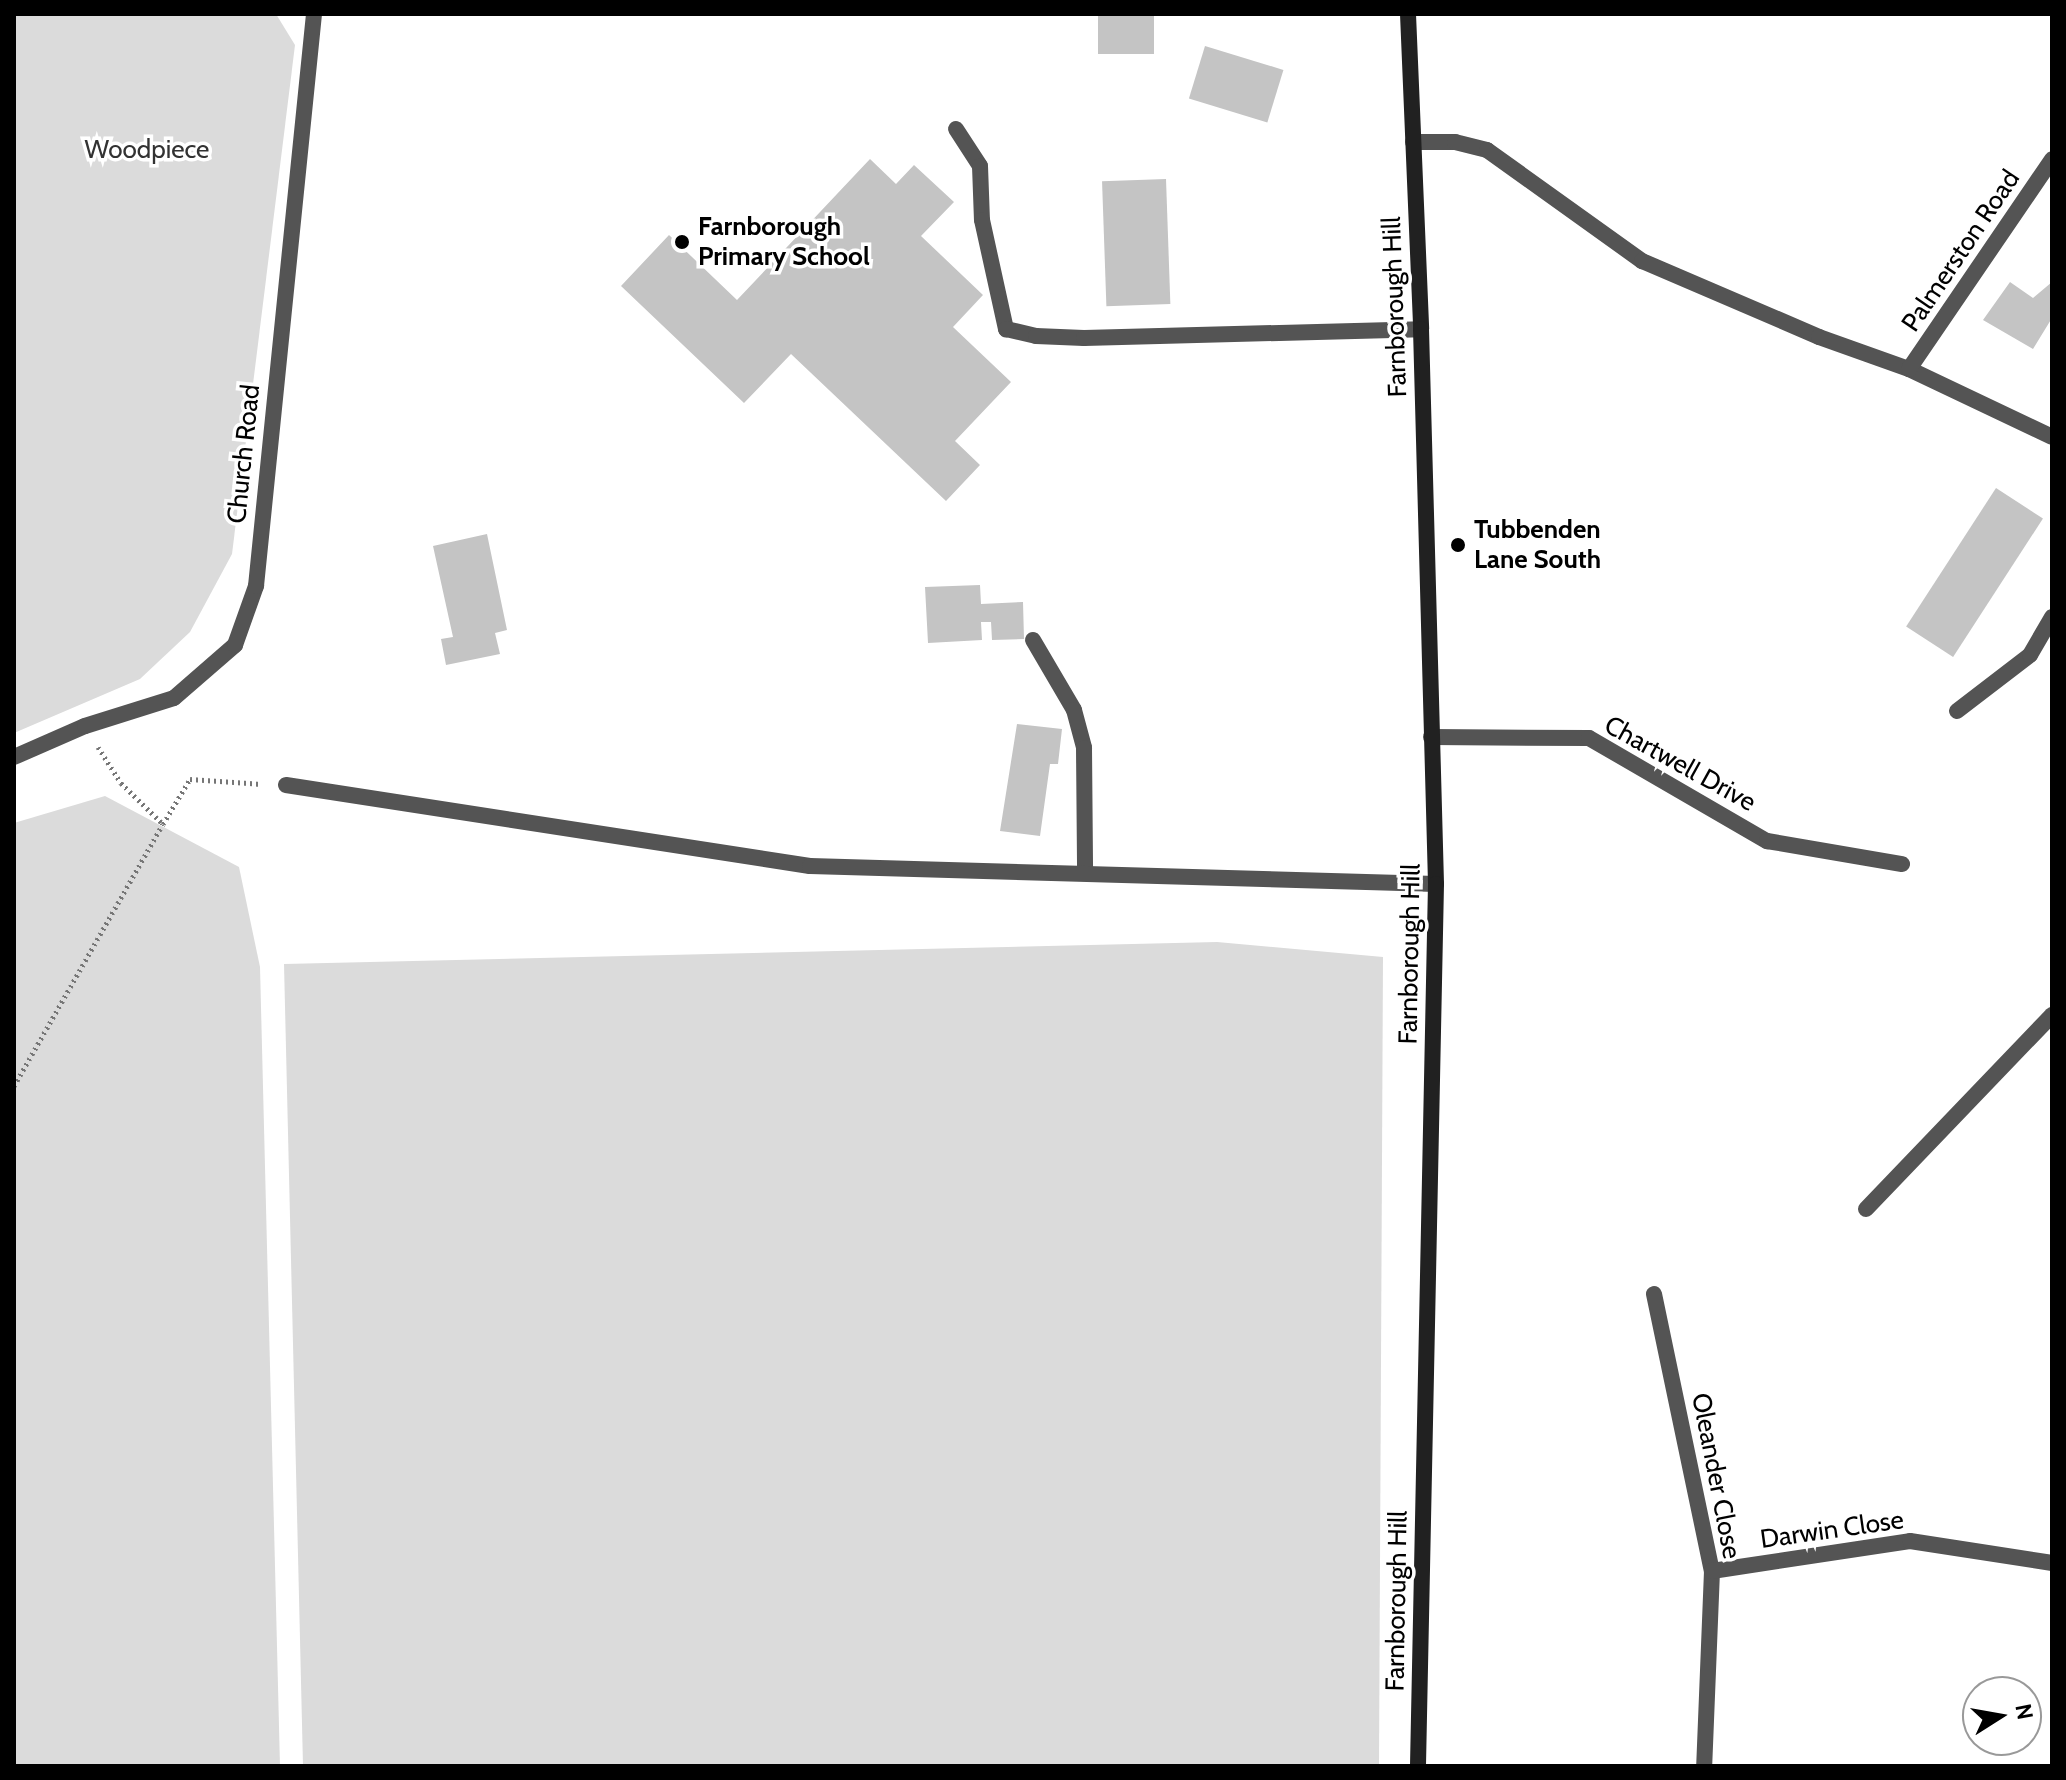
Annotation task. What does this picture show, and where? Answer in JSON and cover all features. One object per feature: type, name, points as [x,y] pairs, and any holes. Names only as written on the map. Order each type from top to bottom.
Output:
[{"type":"main road","name":"Farnborough Hill","points":[[1408,14],[1421,329],[1436,884],[1418,1766]]},
{"type":"street","name":"Church Road","points":[[14,757],[85,726],[174,698],[235,645],[256,586],[314,14]]},
{"type":"street","points":[[956,129],[980,166],[982,220],[1006,329],[1036,336],[1084,338],[1421,329]]},
{"type":"street","points":[[1413,142],[1455,142],[1487,150],[1642,261],[1819,337],[1909,369],[2052,437]]},
{"type":"street","name":"Palmerston Road","points":[[1909,369],[2052,159]]},
{"type":"street","points":[[1957,711],[2030,655],[2052,617]]},
{"type":"street","points":[[1033,640],[1074,710],[1084,748],[1085,872]]},
{"type":"street","name":"Chartwell Drive","points":[[1431,737],[1589,738],[1767,841],[1902,864]]},
{"type":"street","points":[[286,785],[810,866],[1085,872],[1317,883],[1436,884]]},
{"type":"street","points":[[1866,1209],[2052,1015]]},
{"type":"street","name":"Oleander Close","points":[[1654,1294],[1712,1571],[1704,1766]]},
{"type":"street","name":"Darwin Close","points":[[1712,1571],[1910,1541],[2052,1563]]},
{"type":"path","points":[[85,726],[121,783],[163,824]]},
{"type":"path","points":[[14,1086],[190,779],[286,785]]},
{"type":"green space","name":"Woodpiece","points":[[14,14],[276,14],[295,45],[232,554],[190,632],[140,679],[14,733]]},
{"type":"green space","points":[[105,796],[239,867],[260,967],[280,1766],[14,1766],[14,823]]},
{"type":"green space","points":[[1217,942],[1383,957],[1379,1766],[303,1766],[284,964]]},
{"type":"building","points":[[1098,14],[1154,14],[1154,54],[1098,54]]},
{"type":"building","points":[[1205,46],[1283,70],[1267,123],[1189,99]]},
{"type":"building","points":[[870,159],[896,184],[914,165],[954,202],[921,236],[983,295],[953,327],[1011,382],[955,441],[980,465],[946,501],[791,354],[744,403],[621,286],[669,235],[737,300]]},
{"type":"building","points":[[1166,179],[1170,304],[1106,306],[1102,181]]},
{"type":"building","points":[[2010,282],[2033,298],[2052,282],[2052,318],[2033,349],[1983,320]]},
{"type":"building","points":[[1996,488],[2043,518],[1953,657],[1906,626]]},
{"type":"building","points":[[487,534],[507,630],[495,633],[500,654],[446,665],[441,639],[453,637],[433,546]]},
{"type":"building","points":[[980,585],[981,604],[1023,602],[1024,639],[992,640],[991,622],[981,622],[982,640],[928,643],[925,587]]},
{"type":"building","points":[[1017,724],[1062,729],[1058,764],[1050,764],[1040,836],[1000,831]]},
{"type":"place","name":"Farnborough Primary School","points":[[682,242]]},
{"type":"place","name":"Tubbenden Lane South","points":[[1458,545]]}]
